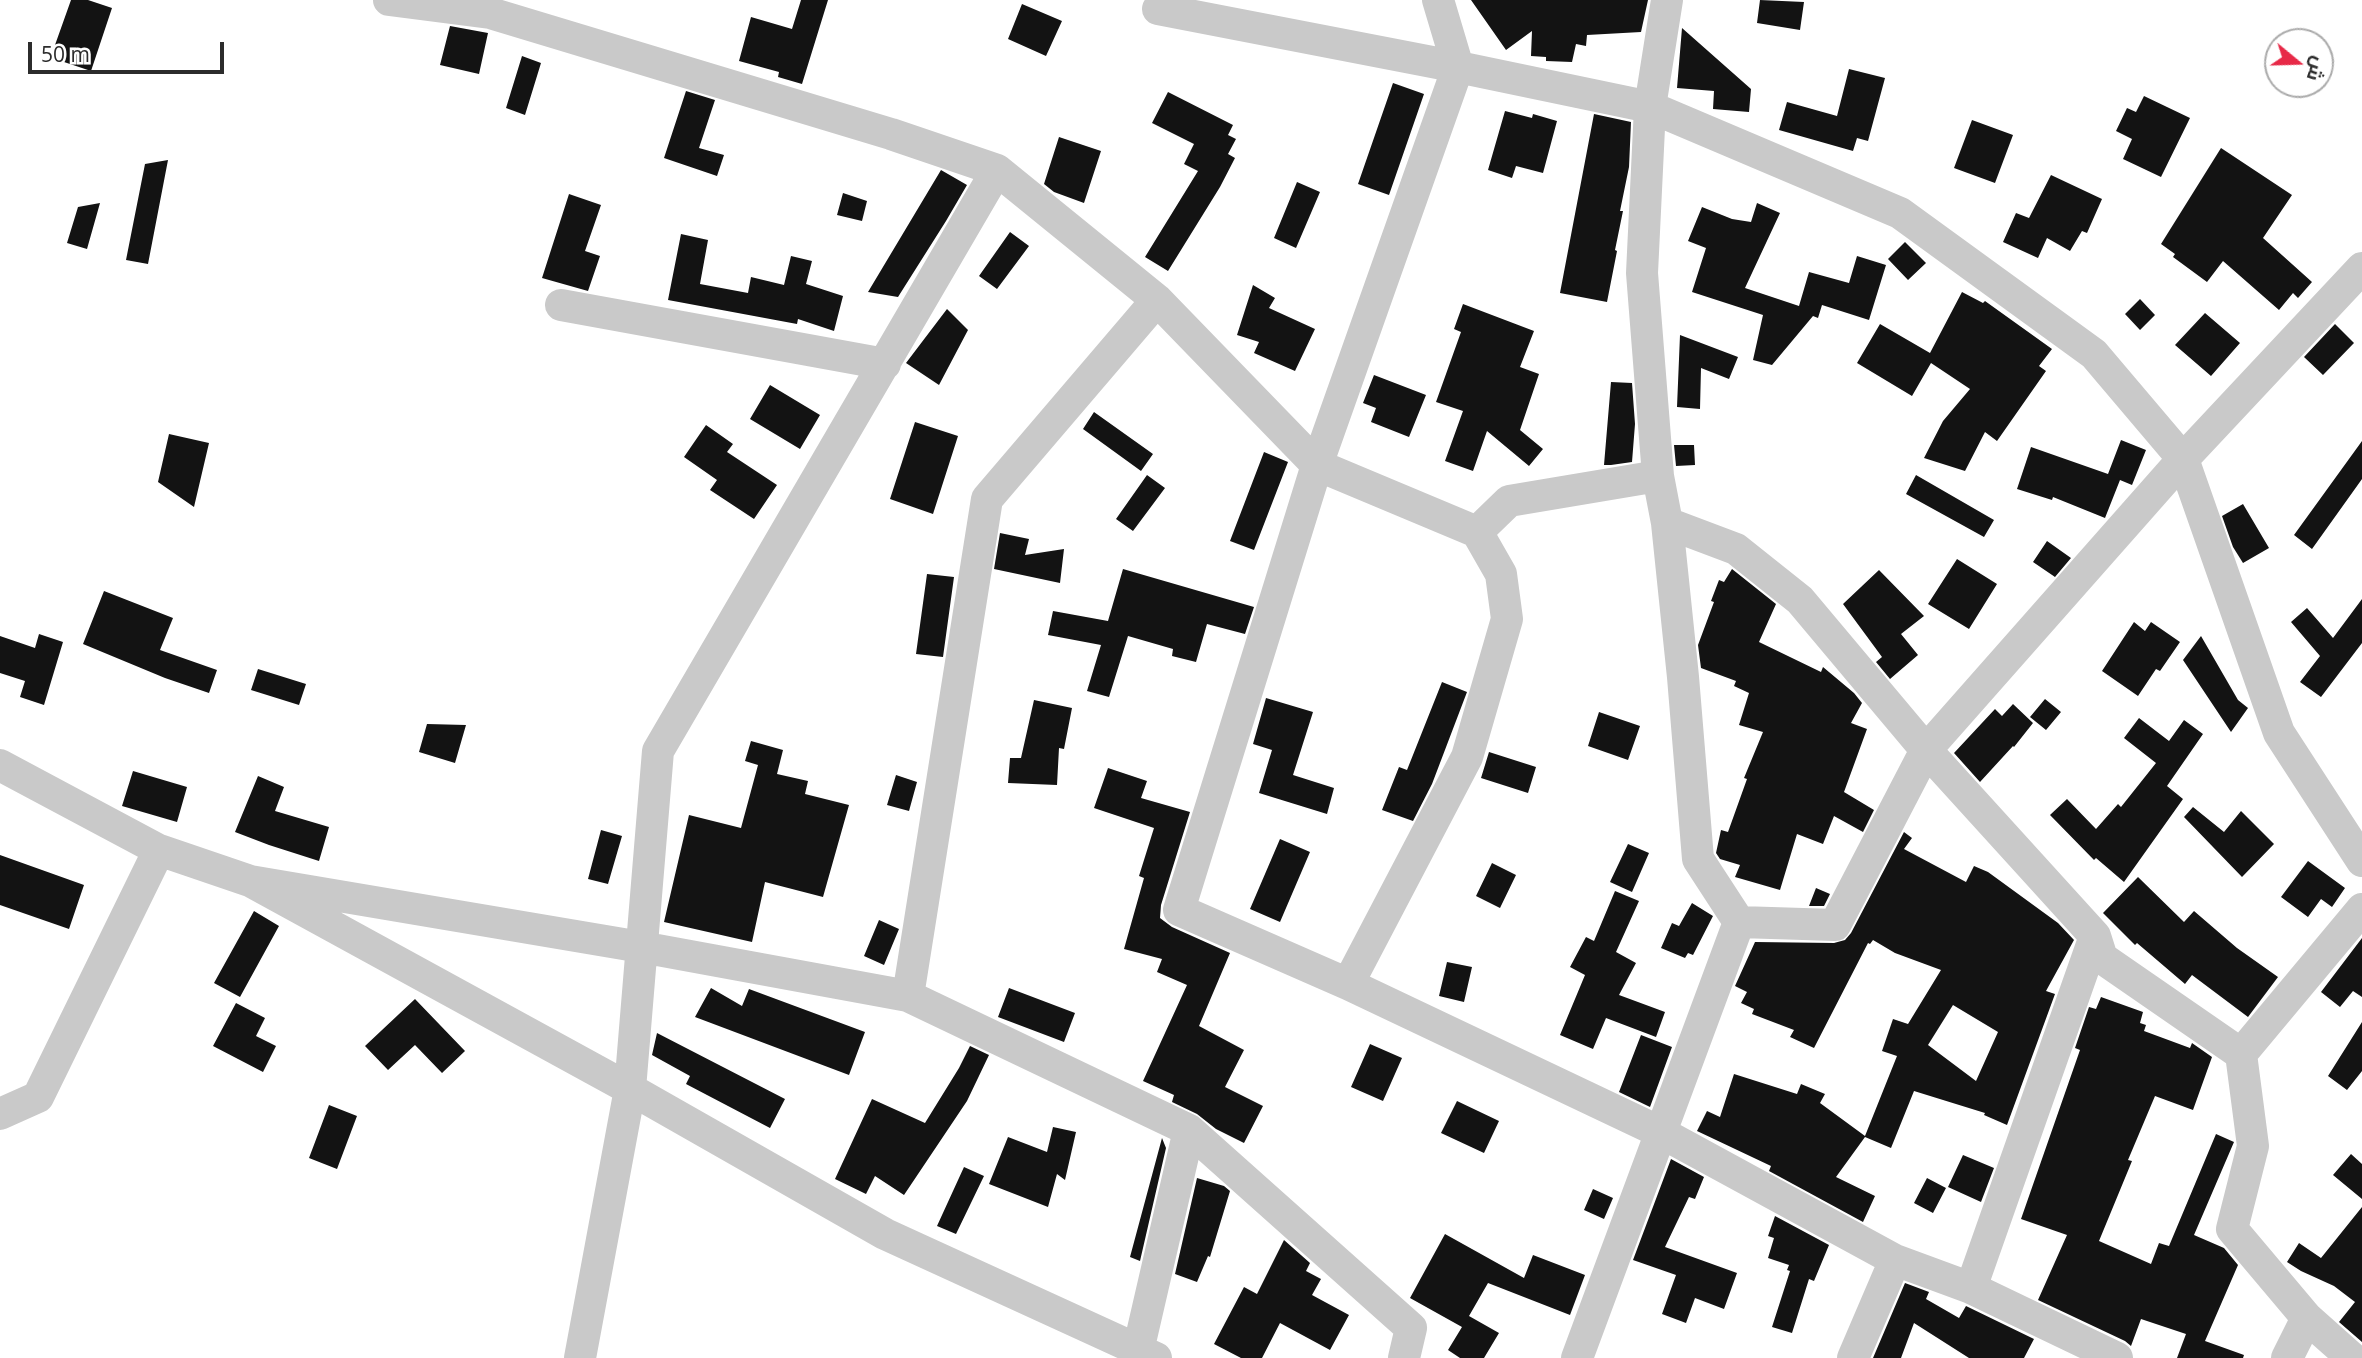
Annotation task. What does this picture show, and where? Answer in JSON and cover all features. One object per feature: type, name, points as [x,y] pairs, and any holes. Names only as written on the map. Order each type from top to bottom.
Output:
[{"type":"street","points":[[389,0],[490,13],[891,134],[998,170],[1157,300],[1317,465],[1477,532],[1501,574],[1507,618],[1467,757],[1348,984]]},
{"type":"street","points":[[1438,0],[1458,67],[1317,465],[1179,910],[1348,984],[1660,1132],[1895,1260],[1971,1288],[2117,1358]]},
{"type":"street","points":[[1667,0],[1650,107],[1642,273],[1658,476],[1667,523],[1698,859],[1739,922]]},
{"type":"street","points":[[1158,9],[1650,107],[1899,213],[2094,354],[2183,458],[2279,733],[2362,861]]},
{"type":"street","points":[[580,1358],[630,1089],[657,751],[998,170]]},
{"type":"street","points":[[1739,922],[1835,925],[1926,750],[2183,458],[2362,268]]},
{"type":"street","points":[[908,996],[987,499],[1157,300]]},
{"type":"street","points":[[561,305],[885,365]]},
{"type":"street","points":[[1477,532],[1509,501],[1658,476]]},
{"type":"street","points":[[1667,523],[1735,549],[1800,600],[1926,750],[2095,936],[2102,958],[2241,1054]]},
{"type":"street","points":[[0,765],[159,850],[250,881],[641,947],[908,996],[1189,1130],[1411,1328],[1404,1358]]},
{"type":"street","points":[[0,1114],[38,1097],[159,850]]},
{"type":"street","points":[[250,881],[630,1089],[885,1234],[1142,1356],[1189,1130]]},
{"type":"street","points":[[2352,1358],[2307,1318],[2232,1229],[2253,1146],[2241,1054],[2362,909]]},
{"type":"street","points":[[1577,1358],[1739,922]]},
{"type":"street","points":[[1971,1288],[2095,936]]},
{"type":"street","points":[[1853,1358],[1895,1260]]},
{"type":"street","points":[[2287,1358],[2307,1318]]},
{"type":"building","points":[[71,0],[88,0],[112,8],[91,71],[61,61],[65,49],[55,45]]},
{"type":"building","points":[[801,0],[828,0],[802,84],[778,77],[779,72],[739,61],[751,17],[792,29]]},
{"type":"building","points":[[1471,0],[1648,0],[1641,32],[1587,35],[1586,46],[1576,44],[1572,62],[1546,61],[1546,57],[1531,56],[1532,31],[1506,50]]},
{"type":"building","points":[[1760,0],[1804,2],[1800,30],[1757,23]]},
{"type":"building","points":[[1022,4],[1062,21],[1046,56],[1008,39]]},
{"type":"building","points":[[450,26],[488,33],[479,74],[440,65]]},
{"type":"building","points":[[1682,28],[1751,89],[1749,112],[1713,109],[1714,91],[1677,88]]},
{"type":"building","points":[[522,56],[541,63],[525,115],[506,108]]},
{"type":"building","points":[[1849,69],[1885,78],[1868,141],[1857,138],[1853,151],[1779,130],[1787,102],[1837,116]]},
{"type":"building","points":[[1393,83],[1424,94],[1389,195],[1358,184]]},
{"type":"building","points":[[686,91],[715,100],[699,148],[724,155],[717,176],[664,158]]},
{"type":"building","points":[[1168,92],[1233,125],[1228,135],[1236,139],[1228,154],[1235,158],[1168,271],[1145,257],[1198,171],[1184,164],[1194,144],[1152,123]]},
{"type":"building","points":[[2144,96],[2190,118],[2161,177],[2123,159],[2132,139],[2116,131],[2127,108],[2136,112]]},
{"type":"building","points":[[1505,111],[1532,118],[1533,114],[1557,121],[1543,173],[1516,166],[1512,178],[1488,170]]},
{"type":"building","points":[[1594,114],[1631,122],[1629,167],[1607,302],[1560,293]]},
{"type":"building","points":[[1972,120],[2013,135],[1995,183],[1954,168]]},
{"type":"building","points":[[1059,137],[1101,151],[1084,203],[1054,192],[1044,184]]},
{"type":"building","points":[[2221,148],[2292,195],[2263,238],[2312,282],[2298,298],[2293,293],[2279,310],[2223,261],[2207,282],[2173,257],[2175,254],[2161,244]]},
{"type":"building","points":[[168,160],[148,264],[126,260],[145,164]]},
{"type":"building","points":[[941,170],[967,185],[946,221],[898,297],[868,292]]},
{"type":"building","points":[[2051,175],[2102,199],[2087,233],[2082,231],[2070,251],[2047,238],[2038,258],[2003,242],[2016,213],[2029,218]]},
{"type":"building","points":[[1297,182],[1320,192],[1296,248],[1274,238]]},
{"type":"building","points":[[843,193],[867,201],[862,221],[837,215]]},
{"type":"building","points":[[569,194],[601,205],[585,251],[600,256],[588,291],[542,278]]},
{"type":"building","points":[[100,203],[87,249],[67,243],[78,207]]},
{"type":"building","points":[[1757,203],[1780,213],[1745,288],[1799,306],[1809,272],[1849,283],[1857,256],[1886,265],[1869,320],[1822,305],[1818,318],[1813,316],[1772,365],[1753,360],[1763,315],[1692,292],[1706,248],[1688,241],[1702,207],[1732,219],[1751,222]]},
{"type":"building","points":[[1010,232],[1029,246],[997,289],[979,276]]},
{"type":"building","points":[[681,234],[708,240],[700,284],[748,293],[751,277],[784,285],[791,256],[812,261],[806,284],[843,296],[834,331],[798,319],[797,324],[668,300]]},
{"type":"building","points":[[1905,242],[1926,263],[1908,280],[1888,259]]},
{"type":"building","points":[[1253,285],[1275,298],[1269,308],[1315,329],[1295,371],[1254,353],[1259,342],[1237,335]]},
{"type":"building","points":[[1962,292],[1983,303],[1985,301],[2052,349],[2039,366],[2046,371],[1997,441],[1985,432],[1965,471],[1924,458],[1943,421],[1970,389],[1931,363],[1912,396],[1857,363],[1880,324],[1930,353]]},
{"type":"building","points":[[2140,299],[2155,315],[2140,330],[2125,314]]},
{"type":"building","points":[[1463,304],[1534,331],[1520,367],[1539,374],[1520,430],[1543,449],[1529,466],[1487,431],[1473,471],[1445,461],[1463,411],[1436,402],[1461,332],[1454,329]]},
{"type":"building","points":[[947,309],[968,330],[939,385],[906,363]]},
{"type":"building","points":[[2205,313],[2240,343],[2211,376],[2175,345]]},
{"type":"building","points":[[2335,324],[2354,343],[2323,375],[2304,357]]},
{"type":"building","points":[[1680,335],[1738,357],[1729,379],[1701,368],[1700,409],[1677,407]]},
{"type":"building","points":[[1374,375],[1426,395],[1409,437],[1371,422],[1376,408],[1363,403]]},
{"type":"building","points":[[1611,382],[1632,383],[1635,424],[1632,462],[1604,465]]},
{"type":"building","points":[[770,385],[820,415],[800,449],[750,419]]},
{"type":"building","points":[[1094,412],[1153,454],[1141,471],[1083,429]]},
{"type":"building","points":[[915,422],[958,436],[933,514],[890,499]]},
{"type":"building","points":[[706,425],[733,444],[727,452],[777,485],[754,519],[710,490],[717,480],[684,457]]},
{"type":"building","points":[[169,434],[209,443],[194,507],[158,482]]},
{"type":"building","points":[[2121,440],[2146,450],[2132,485],[2120,480],[2105,518],[2053,497],[2052,500],[2017,489],[2031,447],[2108,474]]},
{"type":"building","points":[[2362,441],[2362,479],[2312,549],[2294,535]]},
{"type":"building","points":[[1674,445],[1694,445],[1695,465],[1676,466]]},
{"type":"building","points":[[1264,452],[1288,462],[1254,550],[1230,541]]},
{"type":"building","points":[[1147,475],[1165,488],[1133,531],[1116,519]]},
{"type":"building","points":[[1916,475],[1994,520],[1984,537],[1906,494]]},
{"type":"building","points":[[2243,504],[2269,548],[2243,563],[2233,547],[2222,516]]},
{"type":"building","points":[[1000,533],[1029,539],[1025,555],[1064,549],[1060,583],[994,569]]},
{"type":"building","points":[[2047,541],[2071,558],[2055,577],[2033,562]]},
{"type":"building","points":[[1957,559],[1997,584],[1969,629],[1928,604]]},
{"type":"building","points":[[1123,569],[1254,607],[1245,634],[1207,624],[1196,662],[1172,656],[1173,649],[1128,636],[1109,697],[1087,691],[1101,645],[1048,635],[1053,611],[1108,621]]},
{"type":"building","points":[[1732,569],[1776,604],[1759,642],[1821,672],[1823,667],[1862,703],[1851,723],[1867,729],[1844,792],[1874,810],[1863,832],[1834,816],[1823,844],[1797,834],[1780,890],[1735,877],[1740,865],[1720,859],[1716,853],[1721,830],[1728,832],[1747,779],[1744,778],[1763,732],[1739,725],[1749,693],[1734,686],[1736,681],[1701,668],[1698,645],[1714,602],[1711,601],[1719,580],[1724,582]]},
{"type":"building","points":[[1879,570],[1924,616],[1901,634],[1918,655],[1890,679],[1876,662],[1882,657],[1843,604]]},
{"type":"building","points":[[927,574],[954,577],[943,657],[916,654]]},
{"type":"building","points":[[104,591],[173,618],[160,650],[217,670],[209,693],[83,644]]},
{"type":"building","points":[[2362,599],[2362,643],[2321,697],[2300,682],[2320,656],[2291,622],[2307,608],[2333,638]]},
{"type":"building","points":[[2134,622],[2145,631],[2151,622],[2180,642],[2160,671],[2156,669],[2138,696],[2102,671]]},
{"type":"building","points":[[39,634],[63,642],[44,705],[20,697],[25,681],[0,673],[0,636],[35,648]]},
{"type":"building","points":[[2201,636],[2238,700],[2248,708],[2231,732],[2183,660]]},
{"type":"building","points":[[258,669],[306,684],[299,705],[251,690]]},
{"type":"building","points":[[1442,682],[1467,692],[1432,784],[1413,821],[1382,810],[1399,767],[1407,770]]},
{"type":"building","points":[[1266,698],[1313,712],[1293,775],[1334,788],[1327,814],[1259,793],[1272,750],[1253,744]]},
{"type":"building","points":[[2045,699],[2061,712],[2046,730],[2030,717]]},
{"type":"building","points":[[1034,700],[1072,708],[1064,749],[1059,748],[1057,785],[1008,783],[1010,758],[1021,758]]},
{"type":"building","points":[[2013,704],[2033,723],[1980,782],[1954,753],[1995,709],[2002,716]]},
{"type":"building","points":[[1599,712],[1640,726],[1628,760],[1588,746]]},
{"type":"building","points":[[2139,718],[2169,741],[2184,720],[2203,734],[2167,786],[2183,799],[2124,882],[2096,858],[2094,860],[2050,815],[2067,799],[2096,829],[2118,804],[2121,807],[2156,763],[2124,738]]},
{"type":"building","points":[[427,724],[466,725],[455,763],[419,752]]},
{"type":"building","points":[[751,741],[783,750],[777,774],[808,781],[805,794],[849,805],[823,897],[765,882],[752,942],[664,922],[689,815],[741,828],[758,765],[745,761]]},
{"type":"building","points":[[1489,752],[1536,767],[1528,793],[1481,778]]},
{"type":"building","points":[[1108,768],[1147,781],[1141,798],[1190,812],[1161,905],[1160,918],[1172,927],[1230,953],[1199,1026],[1244,1050],[1225,1087],[1263,1106],[1244,1143],[1172,1102],[1174,1095],[1143,1081],[1187,985],[1157,972],[1162,959],[1124,949],[1144,878],[1139,876],[1154,828],[1094,808]]},
{"type":"building","points":[[133,771],[187,787],[177,822],[122,806]]},
{"type":"building","points":[[896,775],[917,782],[909,811],[887,805]]},
{"type":"building","points":[[258,776],[284,787],[275,811],[329,827],[319,861],[235,832]]},
{"type":"building","points":[[2193,807],[2224,832],[2241,811],[2274,844],[2242,877],[2184,817]]},
{"type":"building","points":[[601,830],[622,836],[608,884],[588,879]]},
{"type":"building","points":[[1904,832],[1912,838],[1904,849],[1966,882],[1974,866],[1988,872],[2058,923],[2074,940],[2046,991],[2055,994],[2007,1125],[1984,1115],[1985,1113],[1914,1091],[1891,1148],[1865,1137],[1836,1177],[1875,1196],[1863,1222],[1769,1171],[1771,1166],[1697,1131],[1707,1111],[1720,1117],[1734,1074],[1797,1094],[1801,1084],[1825,1094],[1820,1103],[1865,1136],[1897,1056],[1882,1051],[1893,1019],[1908,1024],[1941,970],[1895,953],[1873,940],[1868,943],[1814,1048],[1790,1037],[1794,1030],[1752,1014],[1754,1009],[1741,1003],[1747,992],[1735,986],[1755,942],[1834,943],[1845,940]],"holes":[[[1953,1005],[1998,1032],[1976,1081],[1928,1045]]]},
{"type":"building","points":[[1280,839],[1310,852],[1280,922],[1250,909]]},
{"type":"building","points":[[1628,844],[1649,853],[1632,892],[1610,882]]},
{"type":"building","points":[[0,855],[84,885],[69,929],[0,905]]},
{"type":"building","points":[[2308,861],[2345,888],[2332,907],[2321,899],[2308,917],[2281,897]]},
{"type":"building","points":[[1492,863],[1516,875],[1500,908],[1476,896]]},
{"type":"building","points":[[2138,877],[2184,922],[2194,911],[2237,948],[2278,977],[2248,1017],[2192,975],[2185,984],[2137,943],[2135,945],[2103,913]]},
{"type":"building","points":[[1816,888],[1830,894],[1824,906],[1809,906]]},
{"type":"building","points":[[1615,891],[1639,901],[1616,952],[1636,963],[1619,995],[1665,1012],[1656,1037],[1606,1018],[1593,1049],[1560,1035],[1585,975],[1570,967],[1586,937],[1594,941]]},
{"type":"building","points":[[1692,903],[1713,916],[1693,955],[1688,953],[1685,958],[1661,948],[1672,923],[1679,926]]},
{"type":"building","points":[[254,911],[279,926],[240,997],[214,983]]},
{"type":"building","points":[[879,920],[899,929],[884,965],[864,956]]},
{"type":"building","points":[[2362,938],[2362,997],[2353,991],[2340,1007],[2321,992]]},
{"type":"building","points":[[1447,962],[1472,967],[1464,1002],[1439,996]]},
{"type":"building","points":[[711,988],[742,1006],[749,989],[865,1032],[849,1075],[695,1017]]},
{"type":"building","points":[[1009,988],[1075,1013],[1064,1042],[998,1017]]},
{"type":"building","points":[[2101,997],[2143,1012],[2140,1023],[2146,1025],[2144,1031],[2190,1048],[2192,1043],[2212,1057],[2193,1110],[2155,1096],[2128,1160],[2132,1161],[2099,1241],[2151,1264],[2159,1243],[2169,1246],[2216,1134],[2234,1142],[2194,1235],[2224,1248],[2238,1265],[2205,1341],[2244,1355],[2243,1358],[2177,1358],[2186,1334],[2141,1319],[2131,1346],[2038,1300],[2067,1235],[2021,1219],[2080,1050],[2075,1048],[2089,1007],[2096,1009]]},
{"type":"building","points":[[415,999],[465,1051],[442,1073],[415,1045],[388,1070],[365,1046]]},
{"type":"building","points":[[236,1003],[265,1018],[256,1036],[276,1046],[263,1072],[213,1046]]},
{"type":"building","points":[[2362,1022],[2362,1071],[2347,1090],[2328,1076]]},
{"type":"building","points":[[657,1033],[785,1099],[770,1128],[686,1084],[690,1076],[652,1055]]},
{"type":"building","points":[[1641,1035],[1672,1047],[1650,1107],[1619,1092]]},
{"type":"building","points":[[1370,1044],[1402,1058],[1383,1101],[1351,1087]]},
{"type":"building","points":[[970,1046],[989,1055],[967,1101],[904,1195],[875,1176],[866,1194],[835,1179],[872,1099],[925,1123]]},
{"type":"building","points":[[1457,1101],[1499,1121],[1484,1153],[1441,1133]]},
{"type":"building","points":[[329,1105],[357,1116],[337,1169],[309,1158]]},
{"type":"building","points":[[1053,1127],[1076,1132],[1065,1180],[1057,1174],[1048,1207],[989,1184],[1008,1137],[1047,1152]]},
{"type":"building","points":[[1162,1138],[1166,1148],[1140,1261],[1130,1257]]},
{"type":"building","points":[[2351,1154],[2362,1164],[2362,1199],[2333,1175]]},
{"type":"building","points":[[1963,1155],[1994,1168],[1981,1202],[1948,1187]]},
{"type":"building","points":[[1671,1159],[1704,1177],[1695,1199],[1689,1197],[1665,1247],[1737,1273],[1724,1309],[1695,1298],[1686,1323],[1662,1314],[1676,1275],[1633,1260]]},
{"type":"building","points":[[964,1167],[984,1176],[956,1234],[937,1226]]},
{"type":"building","points":[[1197,1178],[1224,1186],[1230,1191],[1210,1257],[1208,1256],[1197,1282],[1175,1274]]},
{"type":"building","points":[[1927,1178],[1946,1188],[1933,1213],[1914,1203]]},
{"type":"building","points":[[1593,1189],[1613,1198],[1604,1219],[1584,1210]]},
{"type":"building","points":[[2362,1207],[2362,1342],[2339,1322],[2355,1302],[2334,1286],[2287,1262],[2299,1243],[2321,1258]]},
{"type":"building","points":[[1775,1216],[1829,1245],[1814,1281],[1809,1279],[1792,1333],[1772,1327],[1790,1271],[1787,1270],[1789,1265],[1768,1258],[1774,1238],[1768,1236]]},
{"type":"building","points":[[1445,1234],[1524,1278],[1533,1255],[1585,1275],[1570,1315],[1488,1283],[1469,1316],[1499,1333],[1484,1358],[1460,1358],[1448,1350],[1462,1327],[1410,1298]]},
{"type":"building","points":[[1284,1240],[1310,1263],[1306,1271],[1321,1279],[1312,1295],[1349,1315],[1330,1350],[1280,1323],[1262,1358],[1241,1358],[1214,1344],[1244,1287],[1257,1294]]},
{"type":"building","points":[[1905,1283],[1929,1292],[1926,1299],[1959,1318],[1966,1306],[2034,1339],[2024,1358],[1969,1358],[1914,1323],[1901,1358],[1873,1358]]}]
